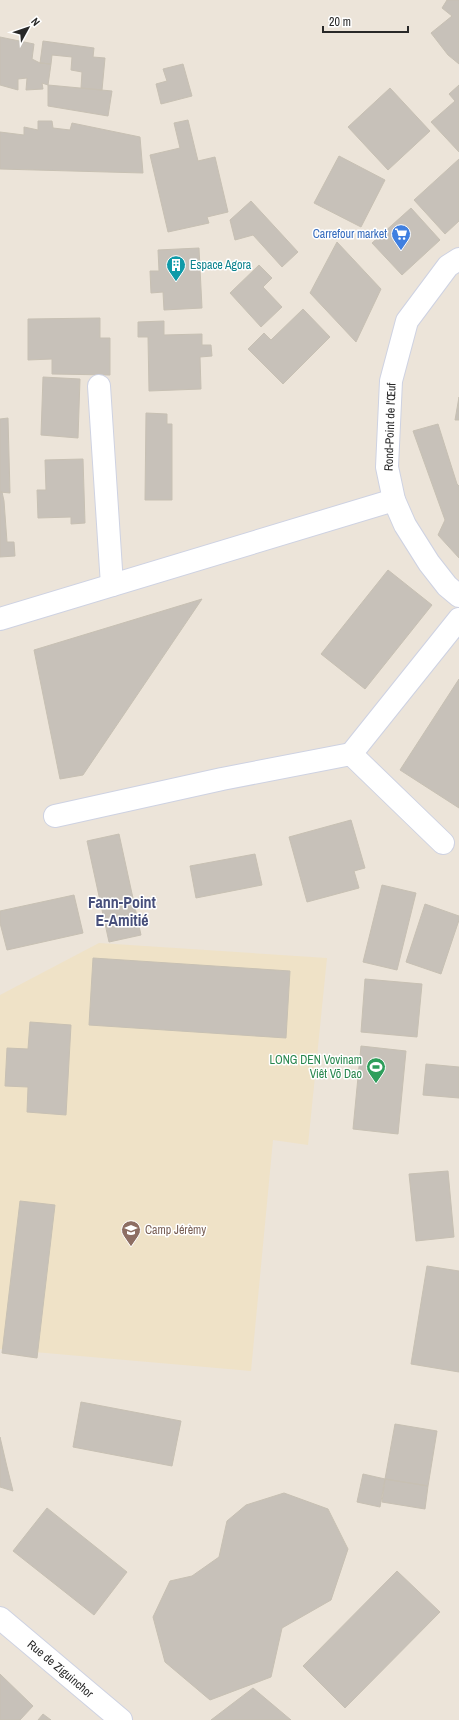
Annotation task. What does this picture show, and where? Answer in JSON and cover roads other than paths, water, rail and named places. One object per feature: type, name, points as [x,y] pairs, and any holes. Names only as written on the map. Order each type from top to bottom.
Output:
[{"type":"street","name":"Rond-Point de l'Œuf","points":[[459,259],[448,266],[407,321],[391,381],[387,467],[394,500],[405,525],[429,563],[447,586],[459,596]]},
{"type":"street","points":[[99,386],[112,585]]},
{"type":"street","points":[[0,619],[394,500]]},
{"type":"street","points":[[55,816],[222,779],[351,754],[459,619]]},
{"type":"street","points":[[351,754],[444,843]]},
{"type":"street","name":"Rue de Ziguinchor","points":[[0,1618],[121,1720]]},
{"type":"place","name":"Carrefour market","points":[[401,251]]},
{"type":"place","name":"Espace Agora","points":[[176,282]]},
{"type":"place","name":"LONG DEN Vovinam Viêt Võ Dao","points":[[376,1084]]},
{"type":"place","name":"Camp Jérèmy","points":[[131,1247]]},
{"type":"district","name":"Fann-Point E-Amitié","points":[[122,911]]}]
